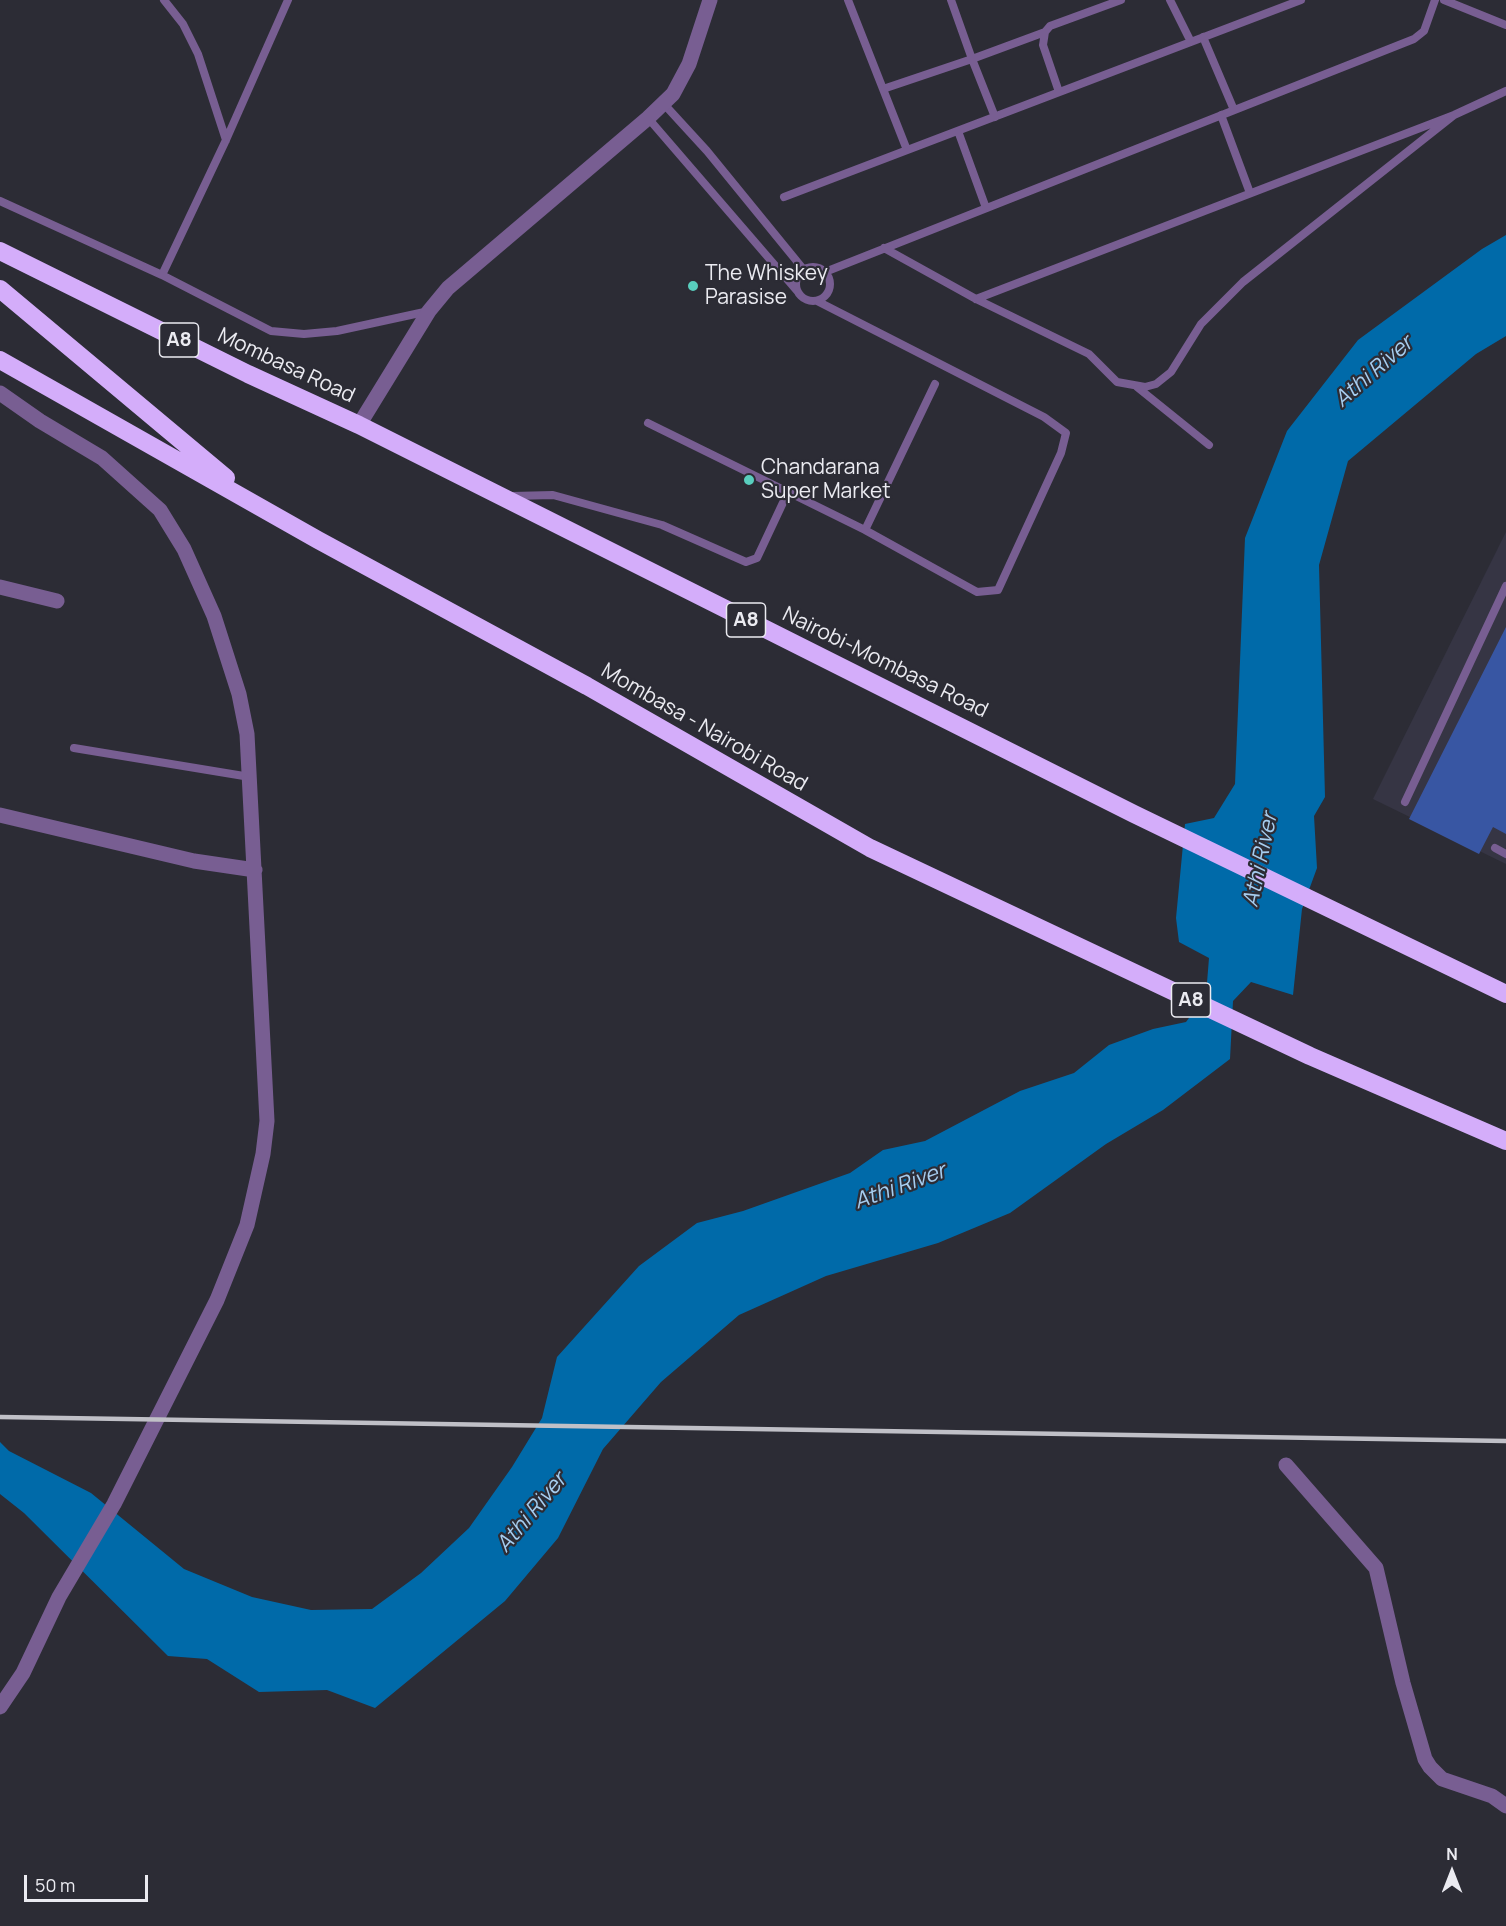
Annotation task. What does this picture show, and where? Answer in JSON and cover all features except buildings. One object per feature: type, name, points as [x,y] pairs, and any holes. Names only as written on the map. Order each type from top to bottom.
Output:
[{"type":"highway","name":"Mombasa Road","points":[[0,251],[248,374],[359,425]]},
{"type":"highway","points":[[0,289],[262,508]]},
{"type":"highway","name":"A8","points":[[0,360],[262,508]]},
{"type":"highway","name":"Nairobi-Mombasa Road","points":[[359,425],[1134,814],[1506,994]]},
{"type":"highway","name":"Mombasa - Nairobi Road","points":[[262,508],[587,686],[821,822],[1310,1056],[1506,1142]]},
{"type":"street","points":[[359,425],[429,311],[448,288],[648,118],[673,94],[689,64],[711,0]]},
{"type":"street","points":[[0,393],[40,421],[102,458],[160,510],[184,549],[214,616],[239,694],[247,734],[267,1121],[261,1164],[247,1226],[218,1300],[114,1504],[59,1597],[23,1673],[0,1707]]},
{"type":"street","points":[[0,588],[57,601]]},
{"type":"street","points":[[0,815],[194,861],[255,870]]},
{"type":"street","points":[[1286,1466],[1376,1568],[1403,1683],[1425,1759],[1430,1767],[1442,1779],[1492,1796],[1506,1806]]},
{"type":"lane","points":[[164,0],[183,24],[198,54],[226,140]]},
{"type":"lane","points":[[162,275],[226,140],[288,0]]},
{"type":"lane","points":[[848,0],[906,150]]},
{"type":"lane","points":[[951,0],[995,117]]},
{"type":"lane","points":[[1170,0],[1191,42]]},
{"type":"lane","points":[[1270,0],[1275,10]]},
{"type":"lane","points":[[784,197],[1301,0]]},
{"type":"lane","points":[[825,272],[1414,39],[1424,31],[1435,0]]},
{"type":"lane","points":[[1444,0],[1506,25]]},
{"type":"lane","points":[[883,89],[1044,32],[1050,26],[1115,1]]},
{"type":"lane","points":[[1044,32],[1043,45],[1059,92]]},
{"type":"lane","points":[[1203,37],[1234,110]]},
{"type":"lane","points":[[976,299],[1454,115],[1506,91]]},
{"type":"lane","points":[[663,103],[707,151],[804,270]]},
{"type":"lane","points":[[884,248],[976,299],[1089,354],[1117,382],[1137,387],[1156,384],[1171,372],[1201,324],[1243,282],[1454,115]]},
{"type":"lane","points":[[1221,116],[1250,193]]},
{"type":"lane","points":[[648,118],[798,292],[809,301],[817,301],[1044,417],[1066,433],[1061,453],[998,590],[977,592],[866,530],[648,423]]},
{"type":"lane","points":[[958,131],[986,208]]},
{"type":"lane","points":[[0,201],[162,275],[271,331],[304,334],[337,331],[429,311]]},
{"type":"lane","points":[[804,270],[819,268],[829,278],[828,292],[817,301]]},
{"type":"lane","points":[[798,292],[796,284],[804,270]]},
{"type":"lane","points":[[866,530],[934,384]]},
{"type":"lane","points":[[1137,387],[1209,445]]},
{"type":"lane","points":[[500,497],[553,495],[662,525],[746,562],[757,558],[788,492]]},
{"type":"lane","points":[[1405,802],[1506,586]]},
{"type":"lane","points":[[74,748],[250,777]]},
{"type":"lane","points":[[1495,848],[1506,854]]},
{"type":"shaded area","points":[[1506,532],[1506,864],[1373,799]]},
{"type":"water","name":"Athi River","points":[[1506,235],[1506,336],[1476,354],[1348,461],[1319,565],[1325,797],[1314,816],[1317,868],[1302,909],[1293,995],[1251,982],[1233,1001],[1230,1059],[1163,1110],[1106,1144],[1010,1213],[938,1243],[826,1276],[739,1315],[661,1382],[603,1449],[558,1538],[505,1601],[375,1708],[327,1690],[259,1692],[207,1659],[168,1656],[24,1513],[0,1494],[0,1442],[9,1451],[91,1493],[184,1569],[252,1597],[311,1610],[372,1609],[421,1573],[469,1528],[512,1467],[542,1418],[557,1357],[639,1266],[697,1223],[743,1211],[850,1173],[883,1150],[925,1141],[1020,1091],[1074,1073],[1109,1045],[1153,1029],[1186,1022],[1206,995],[1209,958],[1179,942],[1176,918],[1185,824],[1214,818],[1235,784],[1245,538],[1287,431],[1358,340],[1482,249]]},
{"type":"railway","points":[[0,1417],[1506,1441]]},
{"type":"place","name":"The Whiskey Parasise","points":[[693,286]]},
{"type":"place","name":"Chandarana Super Market","points":[[749,480]]}]
